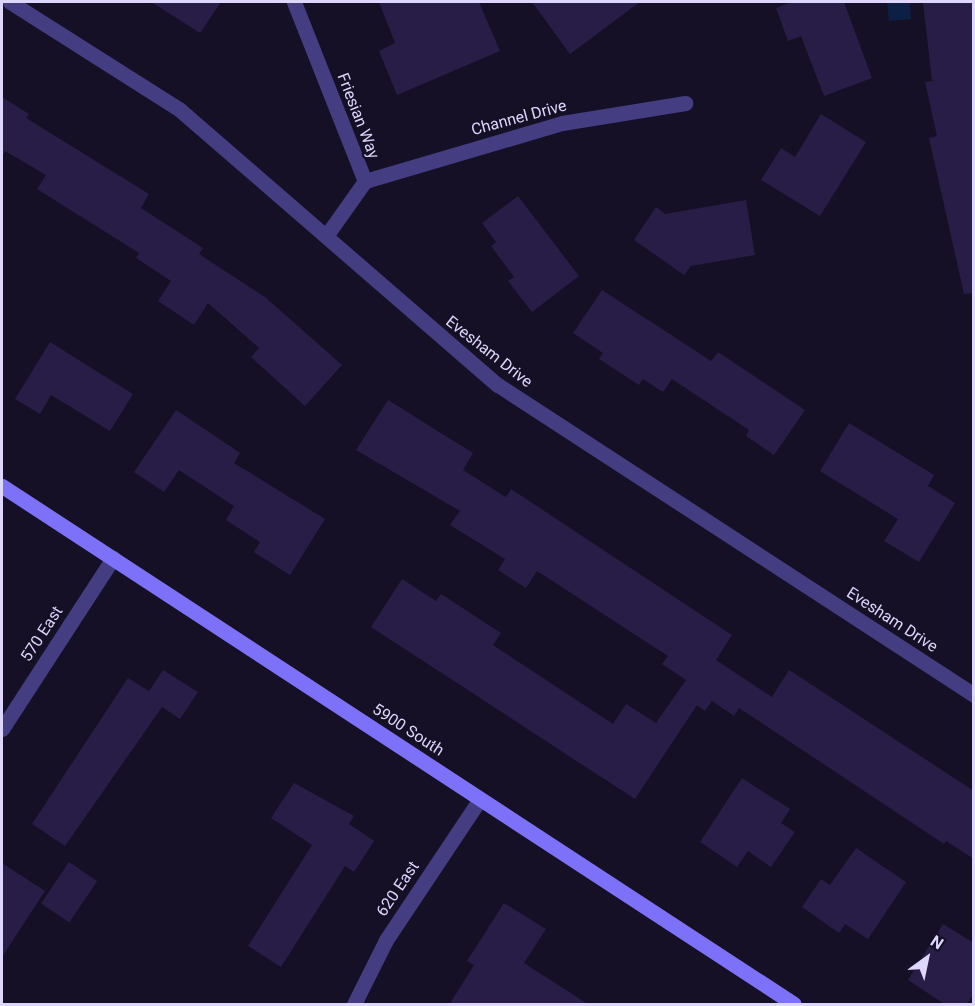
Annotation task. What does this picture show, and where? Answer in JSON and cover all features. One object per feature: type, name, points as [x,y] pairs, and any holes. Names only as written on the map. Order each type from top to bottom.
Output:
[{"type":"main road","name":"5900 South","points":[[2,486],[794,1005]]},
{"type":"street","name":"Evesham Drive","points":[[10,2],[148,86],[498,385],[974,695]]},
{"type":"street","name":"Friesian Way","points":[[294,2],[365,181],[326,236]]},
{"type":"street","name":"Channel Drive","points":[[365,181],[562,123],[685,103]]},
{"type":"street","name":"570 East","points":[[2,729],[113,558]]},
{"type":"street","name":"620 East","points":[[354,1005],[386,940],[480,799]]},
{"type":"water","points":[[887,2],[910,2],[911,19],[889,21]]},
{"type":"building","points":[[151,2],[221,2],[200,33]]},
{"type":"building","points":[[379,2],[479,2],[500,51],[397,95],[379,51],[395,43]]},
{"type":"building","points":[[532,2],[640,2],[570,54]]},
{"type":"building","points":[[792,2],[844,2],[872,78],[824,96],[801,36],[788,41],[776,8]]},
{"type":"building","points":[[923,2],[972,2],[974,293],[964,294],[929,138],[937,136],[925,82],[932,81]]},
{"type":"building","points":[[2,97],[29,114],[26,118],[149,194],[141,208],[203,248],[199,254],[265,297],[342,365],[305,406],[251,357],[259,348],[208,303],[194,325],[158,301],[171,281],[136,258],[139,253],[37,189],[46,175],[5,151],[2,157]]},
{"type":"building","points":[[821,114],[866,142],[820,216],[761,180],[781,148],[795,157]]},
{"type":"building","points":[[518,196],[579,276],[532,312],[508,281],[514,277],[491,246],[496,242],[482,223]]},
{"type":"building","points":[[746,200],[755,255],[691,266],[684,275],[634,240],[656,207],[665,214]]},
{"type":"building","points":[[602,290],[711,361],[718,352],[805,410],[774,455],[746,436],[749,430],[672,379],[663,392],[643,379],[639,385],[599,359],[603,353],[573,333]]},
{"type":"building","points":[[50,342],[133,394],[110,431],[51,395],[40,414],[15,399]]},
{"type":"building","points":[[388,400],[473,453],[463,470],[506,497],[511,489],[732,635],[716,660],[772,697],[789,670],[974,791],[974,859],[946,841],[944,844],[739,708],[734,716],[712,701],[705,711],[697,705],[635,799],[371,627],[402,579],[436,601],[441,594],[501,633],[493,645],[613,724],[626,704],[656,723],[686,680],[662,664],[668,656],[537,571],[526,588],[498,570],[505,559],[450,525],[460,511],[356,450]]},
{"type":"building","points":[[176,410],[240,453],[234,463],[325,519],[290,575],[254,552],[260,542],[226,520],[234,506],[179,470],[164,492],[134,472]]},
{"type":"building","points":[[849,423],[934,475],[928,486],[955,503],[919,562],[884,541],[898,519],[820,471]]},
{"type":"building","points":[[163,670],[198,692],[180,719],[162,707],[65,846],[32,824],[128,678],[149,691]]},
{"type":"building","points":[[742,778],[790,809],[781,823],[795,832],[771,867],[748,851],[737,867],[700,842]]},
{"type":"building","points":[[294,783],[354,816],[349,824],[374,841],[354,872],[345,866],[281,967],[248,946],[312,845],[271,818]]},
{"type":"building","points":[[856,848],[906,882],[868,939],[845,924],[839,933],[802,907],[821,879],[830,885]]},
{"type":"building","points":[[69,862],[97,881],[69,922],[41,903]]},
{"type":"building","points":[[2,863],[45,891],[2,957]]},
{"type":"building","points":[[504,903],[546,929],[524,963],[589,1005],[449,1005],[474,965],[467,961]]},
{"type":"building","points":[[943,924],[974,943],[974,993],[966,1005],[946,1005],[908,980]]}]
